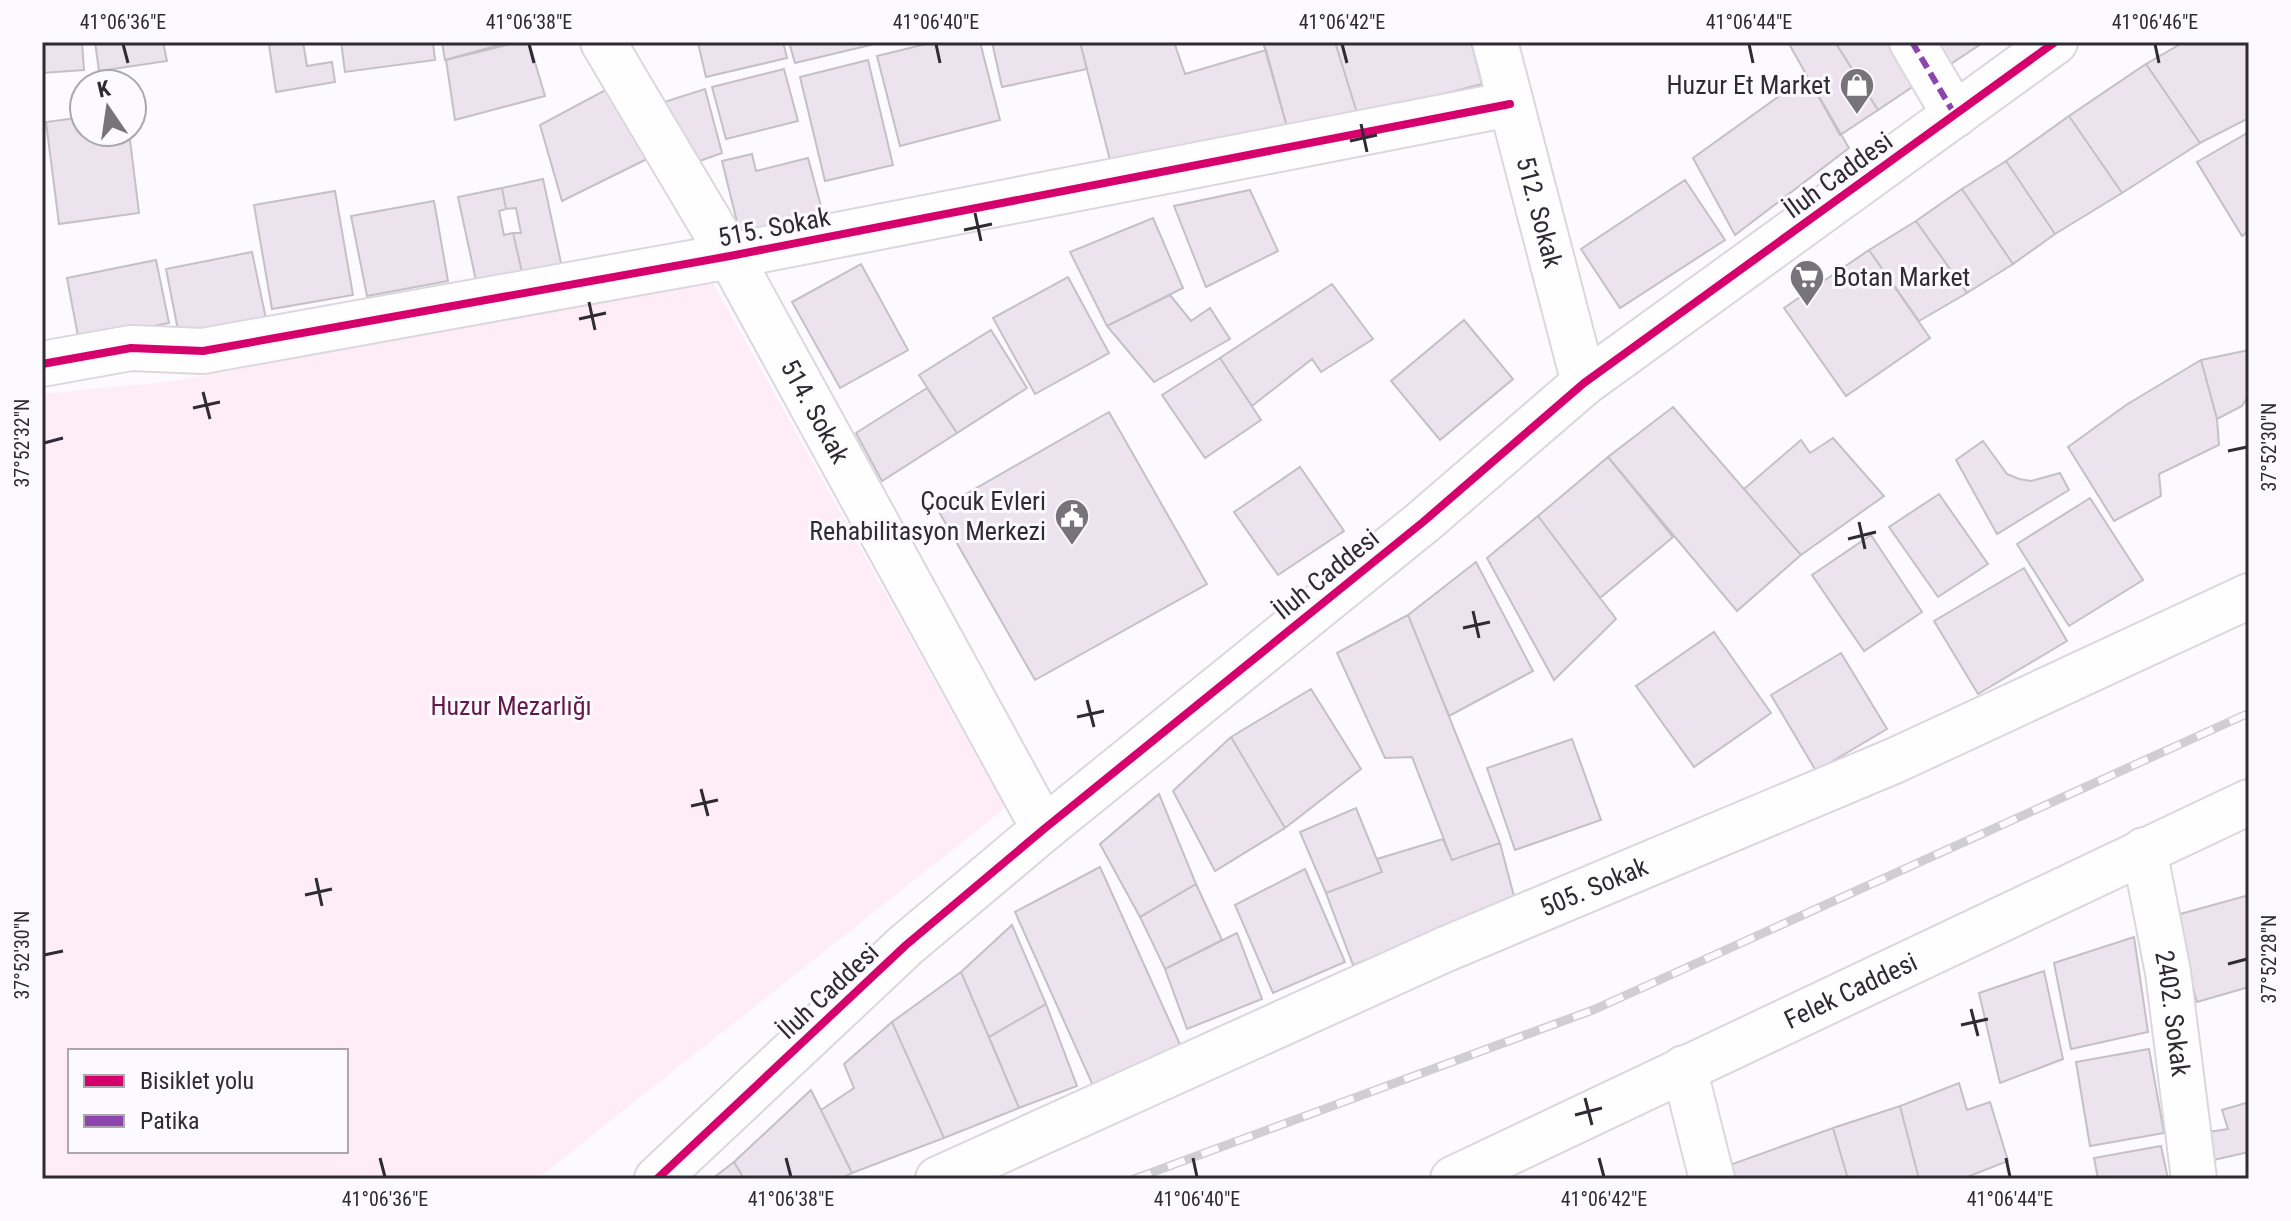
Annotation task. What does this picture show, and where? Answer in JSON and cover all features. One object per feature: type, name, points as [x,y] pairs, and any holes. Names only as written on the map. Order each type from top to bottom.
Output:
[{"type":"street","name":"514. Sokak","points":[[603,42],[730,256],[1044,829]]},
{"type":"street","name":"512. Sokak","points":[[1495,42],[1584,383]]},
{"type":"street","points":[[1912,42],[1955,115]]},
{"type":"street","name":"İluh Caddesi","points":[[657,1179],[906,945],[1423,522],[1584,383],[2055,42]]},
{"type":"street","name":"515. Sokak","points":[[42,364],[131,348],[203,351],[730,256],[1510,104]]},
{"type":"street","name":"505. Sokak","points":[[938,1179],[1446,949],[1896,760],[2249,596]]},
{"type":"street","name":"Felek Caddesi","points":[[1453,1179],[2249,802]]},
{"type":"street","name":"2402. Sokak","points":[[2144,850],[2168,972],[2194,1179]]},
{"type":"street","points":[[1684,1068],[1712,1179]]},
{"type":"green space","name":"Huzur Mezarlığı","points":[[712,281],[1005,808],[537,1179],[42,1179],[42,394],[174,381]]},
{"type":"building","points":[[42,42],[82,42],[84,68],[42,73]]},
{"type":"building","points":[[95,42],[163,42],[167,61],[99,68]]},
{"type":"building","points":[[303,42],[307,66],[332,62],[335,82],[276,92],[269,45]]},
{"type":"building","points":[[341,42],[433,42],[435,60],[345,72]]},
{"type":"building","points":[[442,42],[510,42],[445,60]]},
{"type":"building","points":[[529,42],[545,96],[455,120],[446,60]]},
{"type":"building","points":[[783,42],[787,58],[706,77],[698,43]]},
{"type":"building","points":[[789,42],[883,42],[795,63]]},
{"type":"building","points":[[934,42],[980,42],[1000,120],[900,146],[877,56]]},
{"type":"building","points":[[992,42],[1080,42],[1087,69],[1002,87]]},
{"type":"building","points":[[1080,42],[1174,42],[1185,74],[1266,50],[1290,138],[1114,176]]},
{"type":"building","points":[[1263,42],[1335,42],[1358,116],[1290,138]]},
{"type":"building","points":[[1335,42],[1471,42],[1482,84],[1358,116]]},
{"type":"building","points":[[1788,42],[1835,42],[1878,110],[1840,135]]},
{"type":"building","points":[[1835,42],[1902,42],[1924,79],[1878,110]]},
{"type":"building","points":[[1919,42],[1984,42],[1937,73]]},
{"type":"building","points":[[2184,42],[2249,42],[2249,118],[2200,143],[2146,64]]},
{"type":"building","points":[[868,60],[893,165],[825,181],[800,77]]},
{"type":"building","points":[[2146,64],[2200,143],[2122,193],[2069,116]]},
{"type":"building","points":[[784,69],[798,121],[726,139],[712,87]]},
{"type":"building","points":[[1807,76],[1849,148],[1735,235],[1693,158]]},
{"type":"building","points":[[611,87],[649,158],[562,201],[540,125]]},
{"type":"building","points":[[705,89],[722,153],[691,164],[664,102]]},
{"type":"building","points":[[2069,116],[2122,193],[2055,234],[2006,161]]},
{"type":"building","points":[[68,119],[68,148],[131,148],[139,213],[59,224],[46,122]]},
{"type":"building","points":[[2249,132],[2249,231],[2242,236],[2197,162]]},
{"type":"building","points":[[752,154],[756,171],[808,158],[825,221],[742,242],[722,161]]},
{"type":"building","points":[[2006,161],[2055,234],[2013,264],[1962,189]]},
{"type":"building","points":[[543,179],[563,272],[524,281],[513,233],[521,233],[516,208],[506,209],[502,188]]},
{"type":"building","points":[[1685,180],[1725,240],[1620,308],[1581,249]]},
{"type":"building","points":[[502,188],[506,209],[499,211],[504,235],[513,233],[524,281],[478,290],[458,197]]},
{"type":"building","points":[[1962,189],[2013,264],[1967,293],[1916,221]]},
{"type":"building","points":[[1250,190],[1278,251],[1206,287],[1174,206]]},
{"type":"building","points":[[335,191],[353,295],[272,309],[254,205]]},
{"type":"building","points":[[434,201],[448,281],[367,296],[351,216]]},
{"type":"building","points":[[1153,218],[1183,288],[1107,326],[1070,252]]},
{"type":"building","points":[[1916,221],[1967,293],[1919,321],[1869,250]]},
{"type":"building","points":[[1869,250],[1930,338],[1846,396],[1784,308]]},
{"type":"building","points":[[252,252],[266,319],[179,335],[166,269]]},
{"type":"building","points":[[156,260],[169,323],[79,341],[67,278]]},
{"type":"building","points":[[861,264],[908,350],[840,388],[792,302]]},
{"type":"building","points":[[1068,277],[1109,353],[1035,394],[993,318]]},
{"type":"building","points":[[1332,284],[1373,339],[1321,372],[1312,359],[1252,406],[1220,358]]},
{"type":"building","points":[[1170,295],[1191,321],[1210,308],[1230,339],[1154,382],[1107,326]]},
{"type":"building","points":[[1464,320],[1513,379],[1440,440],[1391,381]]},
{"type":"building","points":[[991,330],[1027,388],[957,433],[919,375]]},
{"type":"building","points":[[2249,350],[2249,395],[2242,406],[2217,419],[2201,360]]},
{"type":"building","points":[[1220,358],[1261,420],[1205,458],[1162,395]]},
{"type":"building","points":[[2201,360],[2217,419],[2219,445],[2159,474],[2161,496],[2114,521],[2068,447],[2126,405]]},
{"type":"building","points":[[927,388],[957,433],[882,481],[856,433]]},
{"type":"building","points":[[1673,407],[1801,555],[1737,611],[1608,457]]},
{"type":"building","name":"Çocuk Evleri Rehabilitasyon Merkezi","points":[[1109,412],[1207,584],[1035,680],[938,510]]},
{"type":"building","points":[[1833,438],[1884,496],[1801,555],[1744,489],[1801,440],[1810,453]]},
{"type":"building","points":[[1983,441],[2007,474],[2031,481],[2060,473],[2069,490],[1997,534],[1956,460]]},
{"type":"building","points":[[1608,457],[1673,537],[1600,598],[1538,516]]},
{"type":"building","points":[[1300,467],[1344,531],[1278,575],[1234,512]]},
{"type":"building","points":[[1939,494],[1988,564],[1938,597],[1889,527]]},
{"type":"building","points":[[2090,498],[2143,580],[2069,626],[2017,544]]},
{"type":"building","points":[[1538,516],[1616,619],[1554,680],[1487,558]]},
{"type":"building","points":[[1871,535],[1922,612],[1864,651],[1812,575]]},
{"type":"building","points":[[1476,562],[1533,671],[1449,716],[1408,615]]},
{"type":"building","points":[[2024,568],[2067,641],[1978,694],[1934,621]]},
{"type":"building","points":[[1408,615],[1500,843],[1452,860],[1412,757],[1385,758],[1337,653]]},
{"type":"building","points":[[1714,632],[1771,713],[1694,767],[1636,686]]},
{"type":"building","points":[[1841,653],[1887,729],[1816,771],[1771,695]]},
{"type":"building","points":[[1311,689],[1361,769],[1285,828],[1231,737]]},
{"type":"building","points":[[1231,737],[1285,828],[1215,871],[1173,791]]},
{"type":"building","points":[[1572,739],[1601,820],[1515,850],[1487,768]]},
{"type":"building","points":[[1159,794],[1196,884],[1140,917],[1100,844]]},
{"type":"building","points":[[1356,808],[1382,872],[1326,893],[1300,832]]},
{"type":"building","points":[[1443,839],[1452,860],[1500,843],[1516,904],[1353,965],[1326,893],[1382,872],[1377,859]]},
{"type":"building","points":[[1100,867],[1183,1051],[1095,1090],[1015,912]]},
{"type":"building","points":[[1305,869],[1345,962],[1273,993],[1235,905]]},
{"type":"building","points":[[1196,884],[1222,940],[1165,969],[1140,917]]},
{"type":"building","points":[[2249,895],[2249,987],[2197,1002],[2173,916]]},
{"type":"building","points":[[1012,925],[1046,1004],[989,1037],[961,972]]},
{"type":"building","points":[[1237,933],[1262,999],[1187,1029],[1165,969]]},
{"type":"building","points":[[2134,937],[2148,1032],[2071,1049],[2054,963]]},
{"type":"building","points":[[2044,971],[2063,1059],[2000,1083],[1979,993]]},
{"type":"building","points":[[961,972],[1019,1108],[944,1138],[892,1022]]},
{"type":"building","points":[[1046,1004],[1077,1086],[1019,1108],[989,1037]]},
{"type":"building","points":[[892,1022],[944,1138],[852,1173],[821,1110],[854,1088],[844,1064]]},
{"type":"building","points":[[2149,1049],[2164,1133],[2090,1146],[2076,1062]]},
{"type":"building","points":[[1959,1083],[1967,1110],[1990,1102],[2008,1161],[1962,1179],[1919,1179],[1900,1106]]},
{"type":"building","points":[[811,1090],[852,1173],[840,1179],[744,1179],[734,1162]]},
{"type":"building","points":[[2249,1102],[2249,1152],[2209,1161],[2202,1133],[2228,1129],[2222,1110]]},
{"type":"building","points":[[1900,1106],[1919,1179],[1848,1179],[1833,1128]]},
{"type":"building","points":[[1833,1128],[1848,1179],[1728,1179],[1724,1167]]},
{"type":"building","points":[[2161,1146],[2168,1179],[2098,1179],[2094,1158]]},
{"type":"building","points":[[734,1162],[744,1179],[712,1179]]},
{"type":"railway","points":[[1134,1179],[1593,1010],[2249,713]]},
{"type":"marked path","points":[[1912,42],[1955,115]]},
{"type":"cycle path","points":[[657,1179],[906,945],[1423,522],[1584,383],[2055,42]]},
{"type":"cycle path","points":[[42,364],[131,348],[203,351],[730,256],[1510,104]]},
{"type":"place","name":"Huzur Et Market","points":[[1857,116]]},
{"type":"place","name":"Botan Market","points":[[1807,308]]},
{"type":"place","name":"Çocuk Evleri Rehabilitasyon Merkezi","points":[[1072,547]]}]
